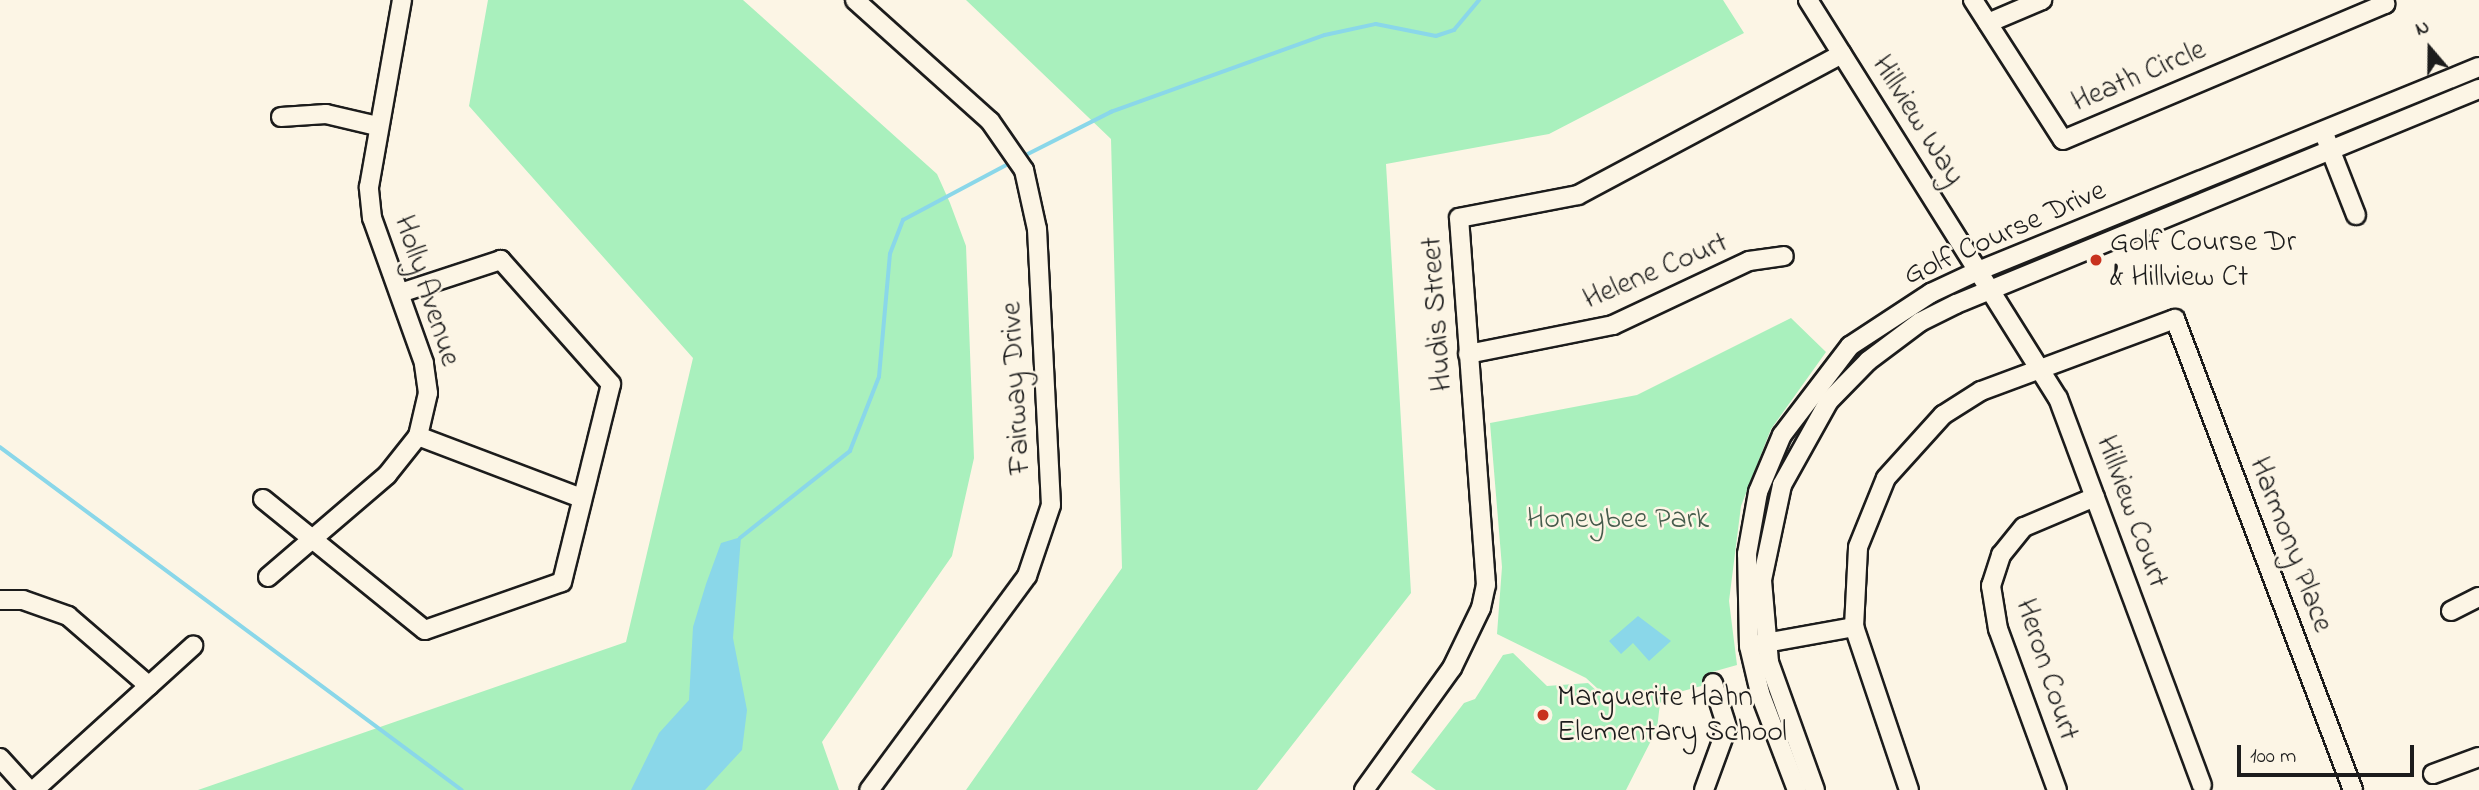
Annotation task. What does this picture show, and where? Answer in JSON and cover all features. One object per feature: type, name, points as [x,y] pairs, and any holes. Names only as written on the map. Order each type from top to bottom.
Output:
[{"type":"street","name":"Holly Avenue","points":[[268,577],[313,541],[387,474],[418,436],[428,393],[424,363],[372,218],[369,187],[377,126],[402,0]]},
{"type":"street","name":"Fairway Drive","points":[[855,0],[1010,145],[1024,170],[1037,229],[1051,505],[1043,536],[1027,576],[869,790]]},
{"type":"street","name":"Hillview Way","points":[[1808,0],[1978,271]]},
{"type":"street","name":"Heath Circle","points":[[1973,0],[2063,140],[2385,4],[2383,0]]},
{"type":"street","points":[[1988,23],[2042,0]]},
{"type":"street","name":"Hudis Street","points":[[1364,790],[1452,668],[1481,608],[1487,562],[1459,219],[1578,195],[1842,54]]},
{"type":"street","name":"Golf Course Drive","points":[[1797,790],[1760,693],[1747,554],[1758,492],[1782,435],[1850,346],[1931,293],[1978,271],[2479,67]]},
{"type":"street","name":"Golf Course Drive","points":[[1815,790],[1757,644],[1766,541],[1782,485],[1809,431],[1868,361],[1920,322],[1990,290],[2329,147],[2479,89]]},
{"type":"street","points":[[281,117],[326,114],[377,126]]},
{"type":"street","points":[[2323,129],[2356,215]]},
{"type":"street","name":"Helene Court","points":[[1468,354],[1613,326],[1749,261],[1784,256]]},
{"type":"street","points":[[263,499],[425,630],[562,582],[611,384],[511,267],[500,260],[486,262],[400,293]]},
{"type":"street","name":"Hillview Court","points":[[1978,271],[2041,368],[2095,497],[2202,785]]},
{"type":"street","name":"Harmony Place","points":[[2041,368],[2175,319],[2353,790]]},
{"type":"street","points":[[1909,790],[1854,627],[1858,547],[1886,478],[1942,415],[1980,391],[2041,368]]},
{"type":"street","points":[[418,436],[581,499]]},
{"type":"street","name":"Heron Court","points":[[2057,790],[1998,629],[1991,586],[2001,555],[2024,527],[2095,497]]},
{"type":"street","points":[[2451,611],[2479,597]]},
{"type":"street","points":[[0,600],[23,600],[68,616],[149,686]]},
{"type":"street","points":[[1757,644],[1854,627]]},
{"type":"street","points":[[0,758],[31,790],[193,646]]},
{"type":"street","points":[[1704,790],[1727,727],[1713,683]]},
{"type":"street","points":[[2433,775],[2479,757]]},
{"type":"green space","points":[[488,0],[743,0],[937,174],[950,203],[966,246],[974,458],[952,556],[822,742],[839,790],[198,790],[626,642],[693,358],[469,106]]},
{"type":"green space","points":[[966,0],[1723,0],[1744,33],[1549,134],[1386,164],[1411,593],[1257,790],[966,790],[1122,568],[1111,139]]},
{"type":"green space","name":"Honeybee Park","points":[[1791,318],[1826,352],[1771,429],[1741,506],[1729,601],[1737,665],[1705,674],[1705,685],[1672,694],[1660,703],[1657,729],[1626,790],[1436,790],[1411,772],[1464,703],[1475,699],[1503,655],[1513,653],[1547,686],[1588,683],[1609,702],[1640,702],[1610,700],[1586,678],[1497,634],[1502,567],[1490,423],[1637,395]]},
{"type":"water","points":[[741,537],[733,638],[747,710],[742,750],[705,790],[631,790],[659,733],[689,700],[693,627],[706,584],[721,543]]},
{"type":"water","points":[[1638,616],[1671,641],[1649,661],[1633,643],[1621,654],[1609,641]]},
{"type":"waterway","points":[[1022,157],[1111,112],[1325,35],[1376,24],[1436,36],[1454,30],[1479,0]]},
{"type":"waterway","points":[[740,538],[850,451],[879,377],[890,254],[903,220],[1012,162]]},
{"type":"waterway","points":[[0,447],[462,790]]},
{"type":"place","name":"Golf Course Dr & Hillview Ct","points":[[2096,260]]},
{"type":"place","name":"Marguerite Hahn Elementary School","points":[[1543,715]]}]
